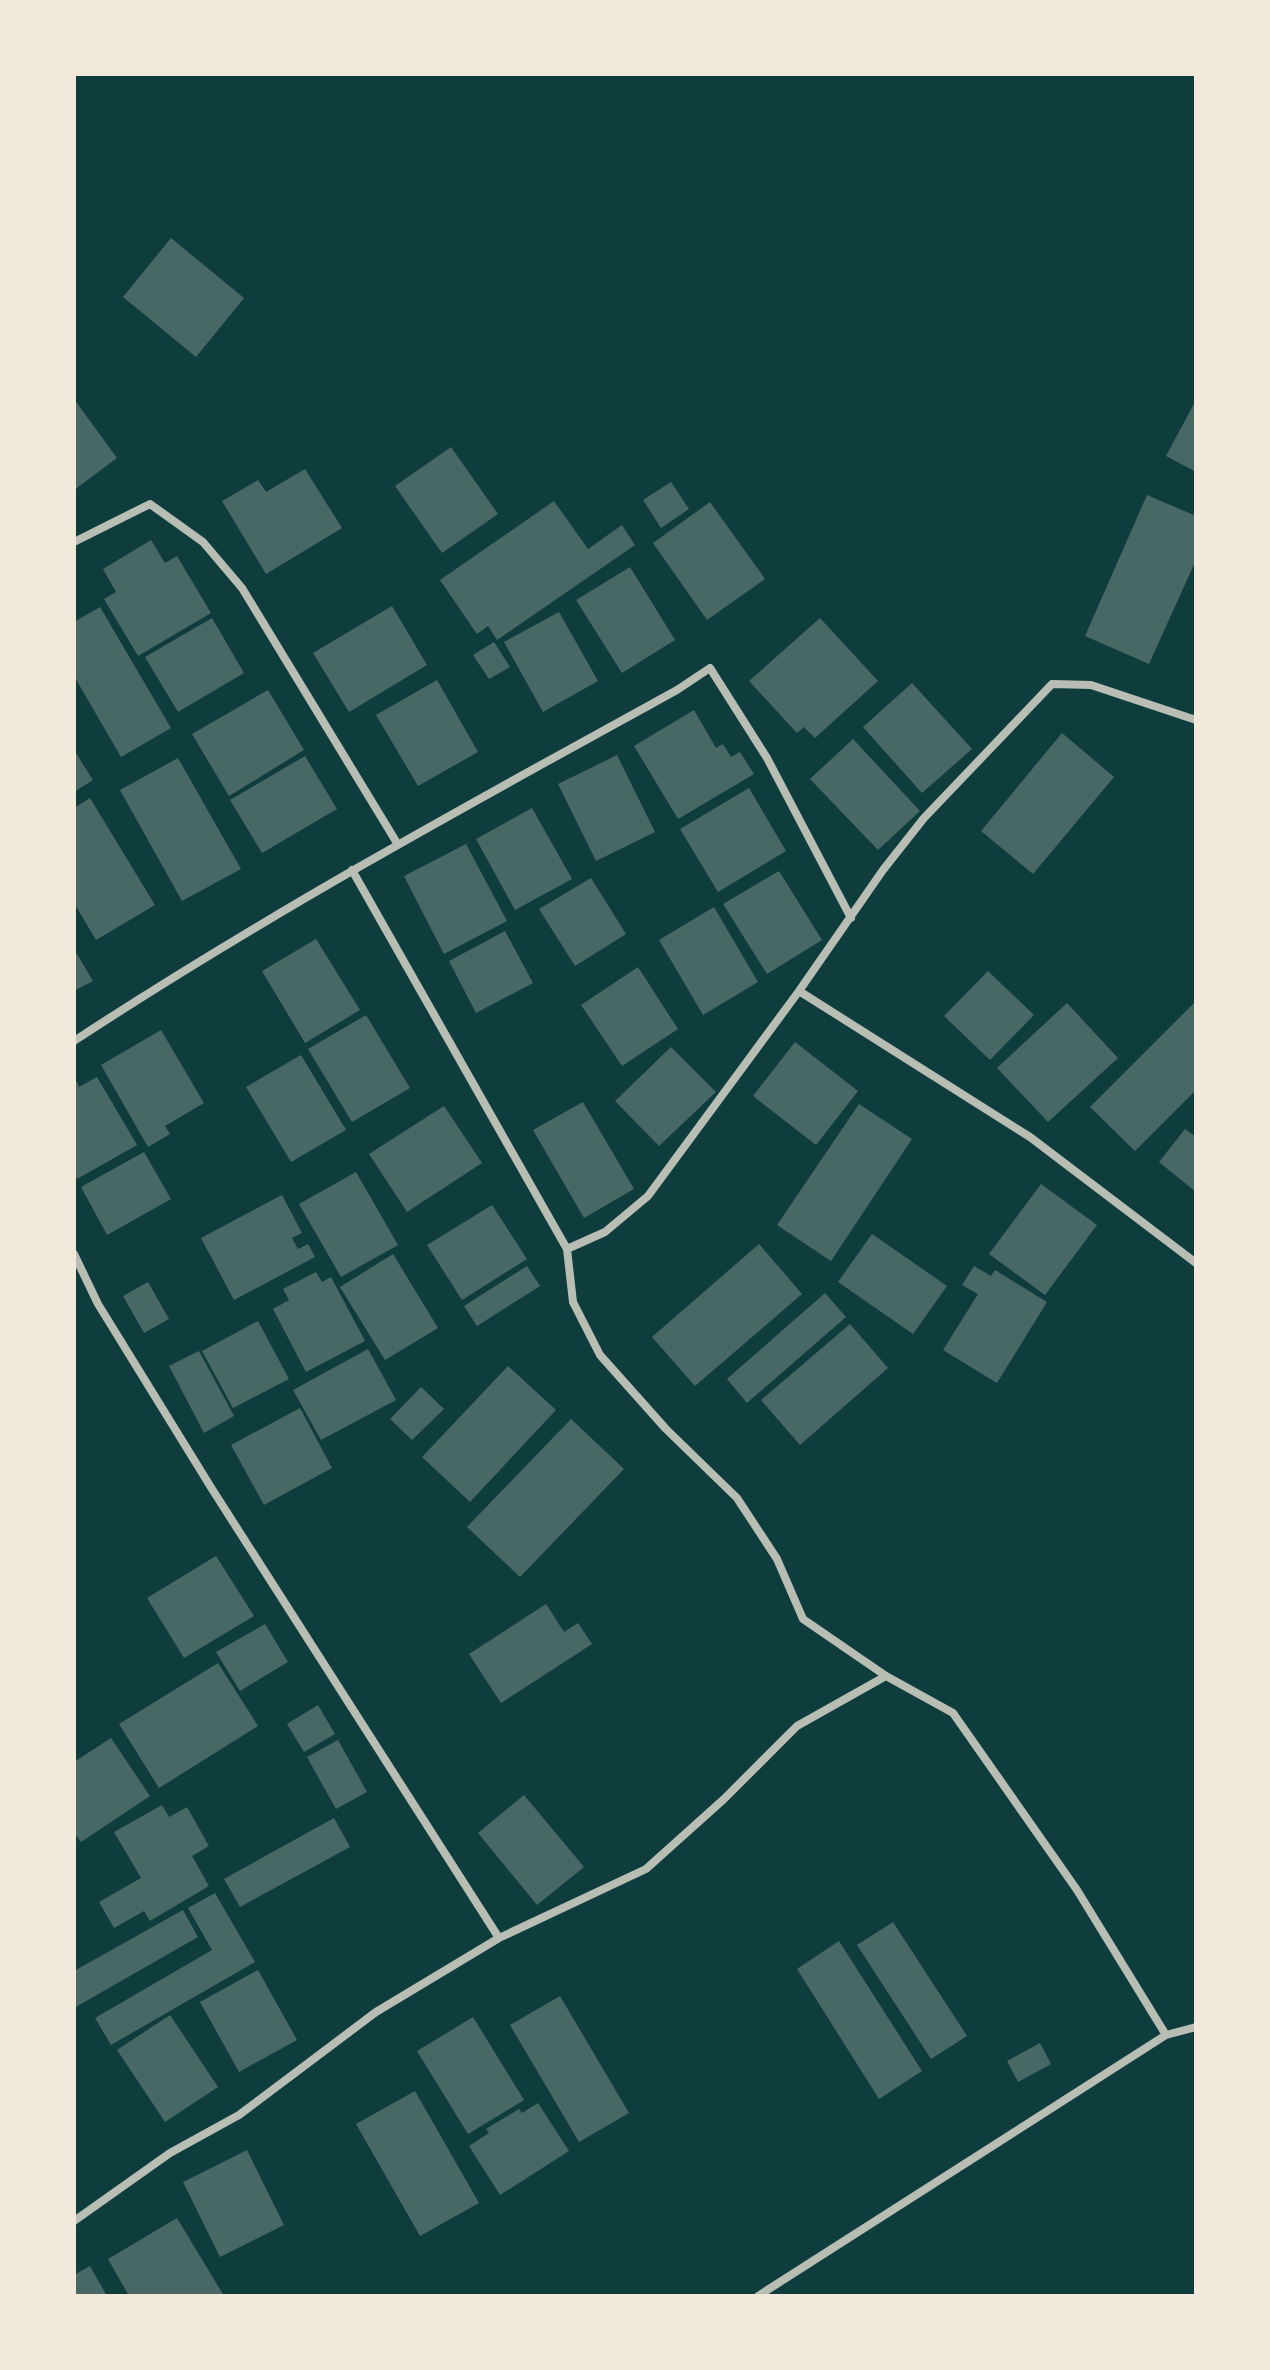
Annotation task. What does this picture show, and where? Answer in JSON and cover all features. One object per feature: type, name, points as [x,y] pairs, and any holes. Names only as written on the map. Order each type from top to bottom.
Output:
[{"type":"street","points":[[74,542],[150,504],[203,542],[242,588],[397,843]]},
{"type":"street","points":[[74,1041],[174,975],[397,843],[677,690],[710,668],[767,758],[851,918]]},
{"type":"street","points":[[567,1249],[605,1232],[648,1196],[799,991],[883,870],[924,818],[1052,684],[1091,685],[1196,720]]},
{"type":"street","points":[[352,870],[567,1249],[573,1302],[600,1355],[666,1429],[737,1498],[777,1559],[803,1619],[886,1676],[953,1713],[1077,1890],[1166,2035]]},
{"type":"street","points":[[799,991],[1030,1137],[1196,1263]]},
{"type":"street","points":[[74,1254],[98,1304],[212,1489],[499,1938]]},
{"type":"street","points":[[74,2221],[170,2153],[239,2115],[376,2012],[499,1938],[646,1869],[724,1799],[797,1726],[886,1676]]},
{"type":"street","points":[[758,2296],[1166,2035],[1196,2027]]},
{"type":"building","points":[[171,238],[244,298],[196,357],[123,297]]},
{"type":"building","points":[[74,399],[117,458],[74,490]]},
{"type":"building","points":[[1196,400],[1196,472],[1166,456]]},
{"type":"building","points":[[451,447],[498,514],[442,553],[395,486]]},
{"type":"building","points":[[305,469],[342,528],[266,574],[222,501],[258,480],[266,492]]},
{"type":"building","points":[[671,482],[689,509],[661,528],[643,500]]},
{"type":"building","points":[[1147,495],[1196,516],[1196,560],[1149,664],[1085,636]]},
{"type":"building","points":[[554,501],[588,549],[622,525],[635,545],[497,640],[488,626],[477,634],[440,580]]},
{"type":"building","points":[[710,502],[765,579],[707,620],[653,543]]},
{"type":"building","points":[[151,540],[165,563],[177,556],[211,613],[138,656],[104,599],[116,592],[103,569]]},
{"type":"building","points":[[630,567],[675,640],[622,673],[576,600]]},
{"type":"building","points":[[392,606],[427,665],[349,712],[313,653]]},
{"type":"building","points":[[100,607],[171,728],[121,757],[74,676],[74,622]]},
{"type":"building","points":[[559,612],[598,681],[543,712],[504,642]]},
{"type":"building","points":[[212,618],[244,673],[178,712],[145,657]]},
{"type":"building","points":[[820,618],[878,681],[815,738],[804,727],[797,733],[749,681]]},
{"type":"building","points":[[494,642],[510,667],[489,679],[473,655]]},
{"type":"building","points":[[437,680],[478,752],[418,786],[376,715]]},
{"type":"building","points":[[912,683],[972,749],[922,793],[863,727]]},
{"type":"building","points":[[268,690],[304,750],[229,796],[192,734]]},
{"type":"building","points":[[694,710],[716,748],[723,744],[731,757],[740,752],[754,774],[678,819],[634,746]]},
{"type":"building","points":[[1062,733],[1114,777],[1033,874],[981,831]]},
{"type":"building","points":[[853,739],[920,811],[878,850],[810,779]]},
{"type":"building","points":[[74,750],[93,780],[74,792]]},
{"type":"building","points":[[617,755],[655,832],[596,861],[558,784]]},
{"type":"building","points":[[305,756],[337,809],[262,853],[230,800]]},
{"type":"building","points":[[178,758],[241,869],[182,901],[120,790]]},
{"type":"building","points":[[749,788],[786,851],[718,892],[680,829]]},
{"type":"building","points":[[90,798],[155,905],[96,940],[74,903],[74,808]]},
{"type":"building","points":[[532,808],[572,879],[515,910],[476,839]]},
{"type":"building","points":[[466,844],[507,921],[444,954],[404,876]]},
{"type":"building","points":[[779,871],[822,940],[767,974],[723,904]]},
{"type":"building","points":[[591,878],[626,934],[575,966],[539,909]]},
{"type":"building","points":[[714,907],[758,982],[703,1015],[659,940]]},
{"type":"building","points":[[505,931],[533,983],[476,1013],[449,961]]},
{"type":"building","points":[[316,939],[360,1010],[305,1043],[262,971]]},
{"type":"building","points":[[74,949],[93,981],[74,991]]},
{"type":"building","points":[[638,967],[678,1029],[622,1066],[581,1005]]},
{"type":"building","points":[[988,971],[1034,1015],[990,1060],[944,1016]]},
{"type":"building","points":[[1196,1001],[1196,1090],[1135,1151],[1090,1107]]},
{"type":"building","points":[[1067,1003],[1118,1058],[1048,1122],[997,1068]]},
{"type":"building","points":[[366,1015],[410,1088],[352,1122],[308,1049]]},
{"type":"building","points":[[161,1030],[204,1103],[165,1126],[170,1134],[148,1147],[101,1065]]},
{"type":"building","points":[[795,1042],[858,1091],[816,1145],[753,1096]]},
{"type":"building","points":[[671,1047],[716,1092],[659,1146],[615,1101]]},
{"type":"building","points":[[301,1055],[346,1130],[291,1162],[246,1087]]},
{"type":"building","points":[[74,1076],[79,1087],[97,1077],[137,1145],[77,1179],[74,1173]]},
{"type":"building","points":[[583,1102],[634,1189],[584,1218],[533,1130]]},
{"type":"building","points":[[859,1104],[912,1139],[831,1261],[777,1225]]},
{"type":"building","points":[[444,1106],[482,1163],[407,1212],[369,1154]]},
{"type":"building","points":[[1185,1129],[1196,1137],[1196,1192],[1159,1162]]},
{"type":"building","points":[[144,1152],[171,1199],[107,1235],[81,1187]]},
{"type":"building","points":[[356,1172],[398,1245],[341,1277],[299,1204]]},
{"type":"building","points":[[1041,1184],[1097,1225],[1045,1295],[989,1254]]},
{"type":"building","points":[[282,1195],[302,1233],[292,1238],[298,1249],[308,1244],[315,1257],[234,1300],[201,1238]]},
{"type":"building","points":[[492,1205],[527,1259],[462,1300],[427,1245]]},
{"type":"building","points":[[872,1234],[947,1286],[913,1334],[838,1282]]},
{"type":"building","points":[[759,1244],[802,1294],[695,1386],[652,1337]]},
{"type":"building","points":[[393,1254],[438,1328],[385,1360],[340,1287]]},
{"type":"building","points":[[527,1266],[540,1286],[477,1326],[464,1306]]},
{"type":"building","points":[[974,1266],[991,1276],[995,1270],[1047,1302],[997,1383],[943,1350],[978,1294],[962,1285]]},
{"type":"building","points":[[316,1272],[322,1282],[331,1277],[365,1341],[306,1372],[273,1309],[289,1300],[283,1289]]},
{"type":"building","points":[[148,1282],[169,1319],[144,1333],[123,1296]]},
{"type":"building","points":[[825,1293],[846,1317],[747,1403],[727,1379]]},
{"type":"building","points":[[258,1321],[289,1379],[233,1408],[202,1351]]},
{"type":"building","points":[[850,1324],[888,1368],[800,1445],[761,1400]]},
{"type":"building","points":[[368,1349],[396,1400],[321,1440],[293,1390]]},
{"type":"building","points":[[199,1351],[234,1416],[204,1433],[169,1366]]},
{"type":"building","points":[[508,1366],[556,1410],[470,1502],[422,1457]]},
{"type":"building","points":[[421,1387],[444,1409],[412,1440],[390,1419]]},
{"type":"building","points":[[300,1408],[332,1468],[264,1505],[231,1445]]},
{"type":"building","points":[[571,1419],[624,1469],[520,1577],[467,1527]]},
{"type":"building","points":[[216,1556],[254,1616],[184,1658],[147,1598]]},
{"type":"building","points":[[546,1604],[564,1632],[578,1623],[592,1644],[501,1703],[469,1654]]},
{"type":"building","points":[[265,1624],[288,1662],[240,1691],[216,1652]]},
{"type":"building","points":[[218,1663],[258,1726],[159,1788],[119,1724]]},
{"type":"building","points":[[318,1705],[335,1734],[304,1752],[287,1724]]},
{"type":"building","points":[[111,1738],[150,1796],[81,1842],[74,1833],[74,1762]]},
{"type":"building","points":[[338,1740],[367,1792],[336,1809],[307,1757]]},
{"type":"building","points":[[524,1795],[584,1867],[537,1905],[478,1833]]},
{"type":"building","points":[[162,1805],[169,1817],[187,1807],[209,1846],[192,1856],[209,1886],[150,1921],[144,1911],[114,1928],[99,1902],[141,1878],[114,1832]]},
{"type":"building","points":[[334,1818],[350,1847],[240,1907],[224,1879]]},
{"type":"building","points":[[215,1893],[255,1962],[111,2045],[95,2018],[212,1950],[188,1908]]},
{"type":"building","points":[[183,1910],[198,1937],[74,2008],[74,1971]]},
{"type":"building","points":[[893,1922],[967,2036],[931,2059],[857,1945]]},
{"type":"building","points":[[839,1941],[922,2071],[879,2099],[797,1969]]},
{"type":"building","points":[[258,1970],[297,2040],[239,2072],[200,2002]]},
{"type":"building","points":[[560,1996],[629,2113],[579,2142],[510,2025]]},
{"type":"building","points":[[170,2015],[218,2087],[165,2122],[117,2050]]},
{"type":"building","points":[[473,2017],[524,2100],[468,2134],[417,2051]]},
{"type":"building","points":[[1040,2043],[1051,2064],[1018,2082],[1007,2061]]},
{"type":"building","points":[[415,2091],[479,2203],[420,2236],[356,2124]]},
{"type":"building","points":[[538,2103],[569,2151],[500,2195],[469,2146],[489,2133],[486,2129],[519,2109],[522,2113]]},
{"type":"building","points":[[247,2150],[284,2225],[220,2257],[183,2182]]},
{"type":"building","points":[[177,2218],[224,2296],[129,2296],[108,2259]]},
{"type":"building","points":[[90,2266],[107,2296],[74,2296],[74,2275]]}]
